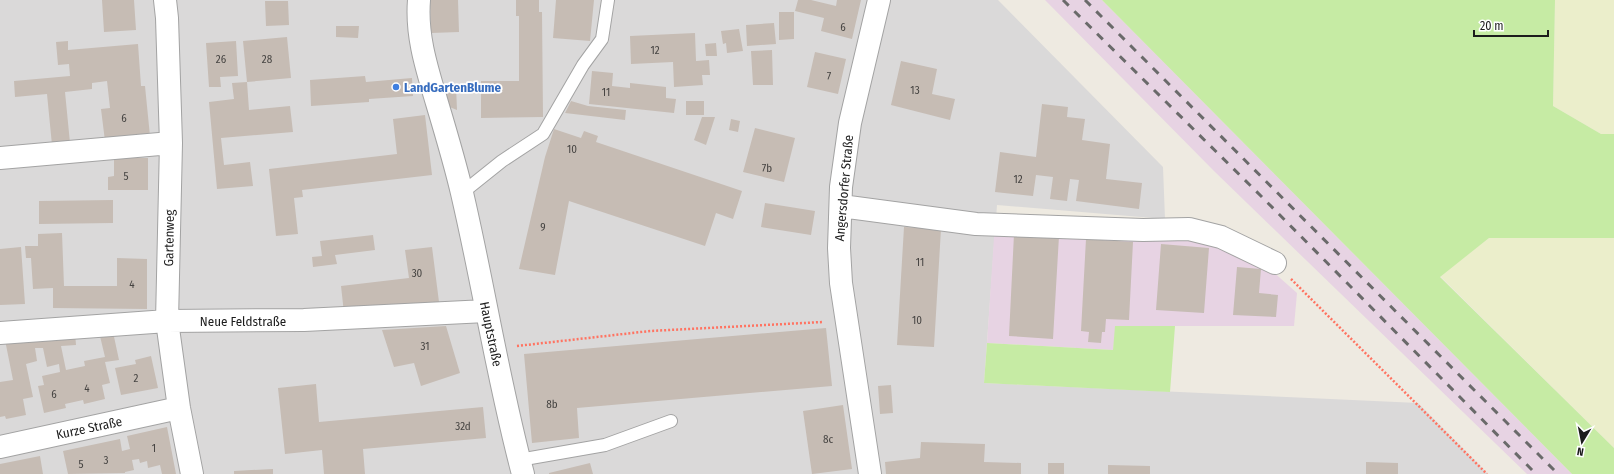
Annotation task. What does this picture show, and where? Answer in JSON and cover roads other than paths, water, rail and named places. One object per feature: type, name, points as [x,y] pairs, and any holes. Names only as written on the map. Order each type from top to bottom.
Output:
[{"type":"street","name":"Gartenweg","points":[[165,0],[167,18],[170,143],[167,321],[178,408],[192,474]]},
{"type":"street","name":"Hauptstraße","points":[[419,0],[418,17],[424,60],[462,193],[493,349],[521,467]]},
{"type":"street","name":"Angersdorfer Straße","points":[[870,474],[848,320],[841,283],[839,248],[841,187],[850,123],[879,0]]},
{"type":"street","points":[[0,158],[170,143]]},
{"type":"street","points":[[841,206],[976,224],[1143,230],[1190,229],[1221,237],[1275,263]]},
{"type":"street","name":"Neue Feldstraße","points":[[0,333],[167,321],[304,320],[486,311]]},
{"type":"street","name":"Kurze Straße","points":[[0,447],[178,408]]},
{"type":"lane","points":[[462,193],[502,161],[543,134],[583,65],[602,39],[608,0]]},
{"type":"lane","points":[[521,467],[605,445],[672,421]]},
{"type":"railway","points":[[1063,0],[1261,196],[1536,474]]},
{"type":"railway","points":[[1085,0],[1558,474]]},
{"type":"place","name":"LandGartenBlume","points":[[396,87]]}]
